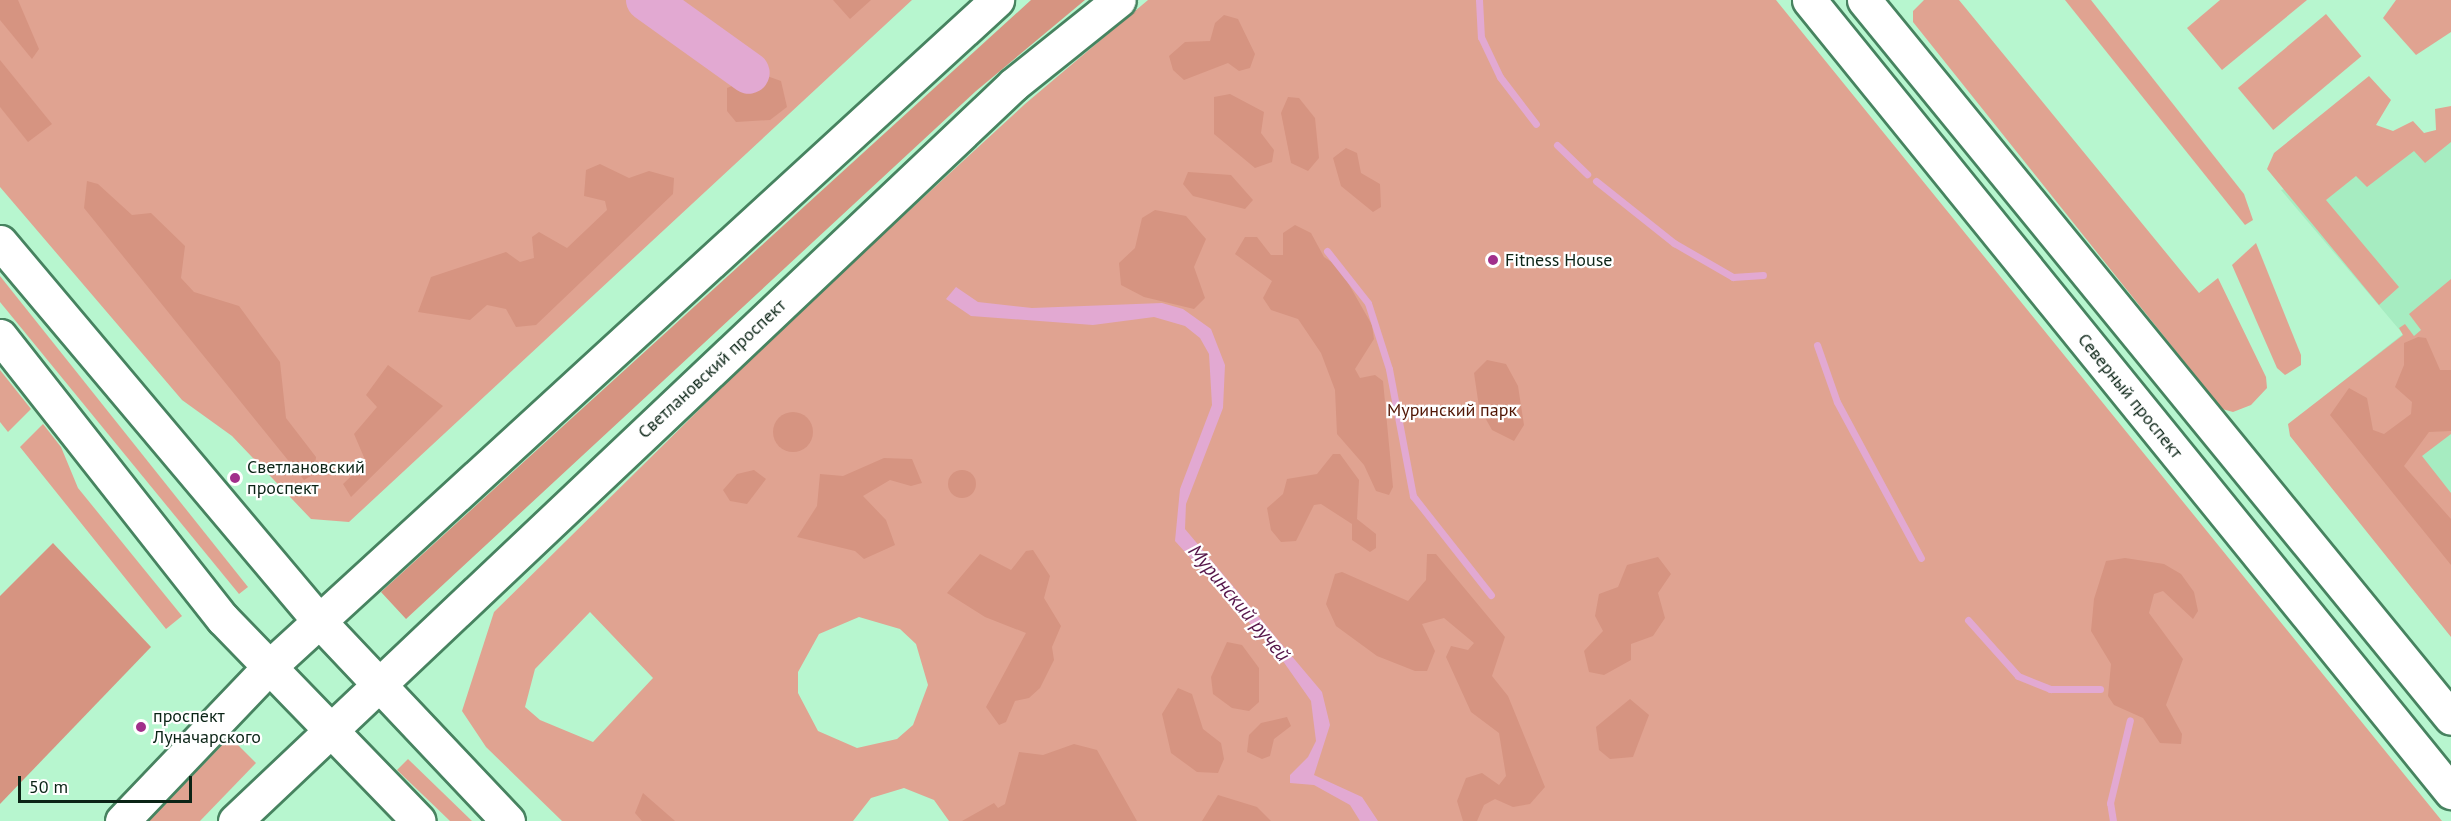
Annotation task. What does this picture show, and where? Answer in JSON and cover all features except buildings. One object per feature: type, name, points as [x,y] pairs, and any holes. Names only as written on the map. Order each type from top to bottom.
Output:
[{"type":"main road","points":[[122,821],[268,668],[997,0]]},
{"type":"main road","name":"Светлановский проспект","points":[[235,821],[1014,84],[1119,0]]},
{"type":"main road","name":"Северный проспект","points":[[1809,0],[2451,792]]},
{"type":"main road","points":[[1864,0],[2451,718]]},
{"type":"main road","points":[[0,242],[376,686],[508,821]]},
{"type":"main road","points":[[0,336],[223,619],[328,732],[419,821]]},
{"type":"shaded area","points":[[0,0],[18,0],[39,49],[32,59],[0,20]]},
{"type":"shaded area","points":[[833,0],[871,0],[850,19]]},
{"type":"shaded area","points":[[1031,0],[1085,0],[976,91],[406,619],[381,592]]},
{"type":"shaded area","points":[[1224,15],[1238,19],[1255,54],[1250,68],[1239,71],[1228,63],[1184,80],[1173,70],[1169,56],[1185,42],[1210,41],[1215,23]]},
{"type":"shaded area","points":[[0,60],[52,124],[28,142],[0,107]]},
{"type":"shaded area","points":[[761,74],[781,81],[787,107],[770,120],[736,122],[727,111],[727,88]]},
{"type":"shaded area","points":[[1230,94],[1264,112],[1261,133],[1274,150],[1272,162],[1255,168],[1214,134],[1214,97]]},
{"type":"shaded area","points":[[1288,97],[1299,98],[1315,118],[1319,158],[1308,171],[1291,163],[1281,113]]},
{"type":"shaded area","points":[[2451,140],[2451,556],[2323,397],[2403,334],[2281,190]]},
{"type":"shaded area","points":[[1346,148],[1357,153],[1361,173],[1380,184],[1381,207],[1373,212],[1341,186],[1333,158]]},
{"type":"shaded area","points":[[600,164],[629,178],[649,171],[674,178],[673,194],[536,325],[516,327],[506,309],[487,305],[470,320],[418,312],[431,277],[506,252],[520,262],[534,258],[532,237],[539,232],[567,248],[607,210],[605,201],[584,196],[586,170]]},
{"type":"shaded area","points":[[1188,172],[1231,175],[1253,200],[1245,209],[1193,196],[1183,184]]},
{"type":"shaded area","points":[[87,181],[98,184],[132,215],[151,213],[185,246],[181,278],[194,292],[239,306],[280,362],[286,418],[316,457],[314,474],[304,480],[84,208]]},
{"type":"shaded area","points":[[1155,210],[1186,216],[1206,239],[1194,267],[1205,298],[1194,309],[1144,297],[1121,285],[1119,263],[1135,248],[1142,218]]},
{"type":"shaded area","points":[[1295,225],[1311,233],[1324,257],[1339,267],[1372,325],[1374,339],[1355,369],[1360,378],[1375,375],[1383,381],[1393,487],[1389,495],[1376,491],[1364,465],[1337,434],[1335,390],[1321,353],[1298,319],[1271,310],[1263,298],[1272,281],[1235,254],[1245,237],[1257,237],[1271,255],[1283,255],[1283,233]]},
{"type":"shaded area","points":[[2418,337],[2426,338],[2440,370],[2451,370],[2451,431],[2429,432],[2404,466],[2451,519],[2451,565],[2330,415],[2349,388],[2367,398],[2373,430],[2384,434],[2411,414],[2412,402],[2395,387],[2404,365],[2404,343]]},
{"type":"shaded area","points":[[1487,360],[1506,364],[1518,386],[1524,425],[1514,441],[1492,430],[1479,407],[1474,373]]},
{"type":"shaded area","points":[[388,365],[443,406],[351,497],[343,484],[366,462],[354,434],[377,407],[366,395]]},
{"type":"shaded area","points":[[793,412],[807,418],[813,432],[807,446],[793,452],[779,446],[773,432],[779,418]]},
{"type":"shaded area","points":[[1333,454],[1340,454],[1359,480],[1357,519],[1376,534],[1376,548],[1370,552],[1352,540],[1352,524],[1321,504],[1314,505],[1296,541],[1281,542],[1271,530],[1267,508],[1283,494],[1287,479],[1317,474]]},
{"type":"shaded area","points":[[884,458],[912,459],[922,483],[911,486],[890,480],[863,496],[886,520],[895,545],[864,559],[855,551],[797,537],[817,506],[820,474],[843,476]]},
{"type":"shaded area","points":[[754,470],[766,479],[747,504],[730,501],[723,490],[737,474]]},
{"type":"shaded area","points":[[962,470],[972,474],[976,484],[972,494],[962,498],[952,494],[948,484],[952,474]]},
{"type":"shaded area","points":[[53,543],[151,647],[0,804],[0,596]]},
{"type":"shaded area","points":[[1033,550],[1050,576],[1044,598],[1061,626],[1052,647],[1054,660],[1040,688],[1029,698],[1015,701],[1006,722],[999,725],[986,707],[1026,633],[985,617],[947,593],[980,554],[1011,570],[1026,551]]},
{"type":"shaded area","points":[[1427,554],[1436,554],[1505,637],[1492,676],[1508,696],[1545,787],[1530,804],[1513,807],[1495,799],[1484,805],[1477,821],[1463,821],[1457,801],[1466,778],[1482,773],[1499,785],[1506,776],[1499,733],[1471,712],[1446,657],[1451,646],[1468,650],[1474,643],[1444,618],[1422,624],[1435,651],[1427,671],[1415,671],[1377,656],[1336,626],[1326,604],[1335,574],[1342,572],[1408,601],[1426,580]]},
{"type":"shaded area","points":[[1658,557],[1671,574],[1658,593],[1665,618],[1653,636],[1631,644],[1631,660],[1604,675],[1589,672],[1584,651],[1603,631],[1595,616],[1599,594],[1618,587],[1627,565]]},
{"type":"shaded area","points":[[2125,558],[2164,564],[2181,574],[2194,592],[2198,611],[2193,619],[2163,591],[2154,594],[2149,613],[2183,659],[2166,705],[2182,734],[2181,744],[2160,743],[2143,718],[2114,705],[2108,696],[2111,664],[2091,631],[2094,599],[2106,561]]},
{"type":"shaded area","points":[[1227,642],[1242,645],[1259,668],[1259,702],[1249,711],[1232,708],[1213,694],[1211,677]]},
{"type":"shaded area","points":[[1178,688],[1192,694],[1203,729],[1221,743],[1224,759],[1218,773],[1197,772],[1171,753],[1162,714]]},
{"type":"shaded area","points":[[1630,699],[1649,715],[1633,757],[1610,759],[1599,750],[1596,727]]},
{"type":"shaded area","points":[[1287,717],[1291,726],[1274,739],[1270,756],[1262,759],[1247,752],[1249,735],[1261,723]]},
{"type":"shaded area","points":[[1074,744],[1097,750],[1137,821],[962,821],[994,803],[998,808],[1005,804],[1019,752],[1043,755]]},
{"type":"shaded area","points":[[643,793],[675,821],[642,821],[635,813]]},
{"type":"shaded area","points":[[1218,795],[1257,807],[1271,821],[1202,821]]},
{"type":"green space","points":[[0,0],[912,0],[349,522],[311,519],[232,436],[182,400],[0,187]]},
{"type":"green space","name":"Муринский парк","points":[[1148,0],[1776,0],[2442,821],[949,821],[934,800],[904,788],[871,798],[853,821],[562,821],[486,747],[462,711],[494,612],[789,321],[1025,104]],"holes":[[[590,612],[653,678],[593,742],[540,720],[525,707],[535,669]],[[859,617],[900,629],[916,644],[928,685],[913,725],[897,739],[857,748],[818,731],[798,693],[798,672],[819,634]]]},
{"type":"green space","points":[[1924,0],[1959,0],[2199,293],[2218,278],[2266,377],[2267,388],[2251,405],[2233,412],[2222,409],[1913,22],[1913,11]]},
{"type":"green space","points":[[2065,0],[2091,0],[2244,194],[2253,220],[2245,225]]},
{"type":"green space","points":[[2220,0],[2307,0],[2222,70],[2187,28]]},
{"type":"green space","points":[[2396,0],[2451,0],[2451,32],[2416,55],[2383,18]]},
{"type":"green space","points":[[2326,14],[2361,56],[2273,130],[2238,88]]},
{"type":"green space","points":[[2369,76],[2391,100],[2376,125],[2393,131],[2413,121],[2424,133],[2436,130],[2435,109],[2451,106],[2451,142],[2425,163],[2414,151],[2367,187],[2356,176],[2326,200],[2399,287],[2379,305],[2267,169],[2274,153]]},
{"type":"green space","points":[[2256,243],[2301,355],[2301,365],[2285,375],[2277,368],[2232,265]]},
{"type":"green space","points":[[0,276],[248,587],[239,594],[0,302]]},
{"type":"green space","points":[[2451,279],[2451,434],[2422,456],[2451,493],[2451,637],[2290,436],[2288,424],[2403,335],[2399,328],[2405,324],[2414,336],[2421,330],[2409,314]]},
{"type":"green space","points":[[0,370],[31,409],[8,432],[0,422]]},
{"type":"green space","points":[[43,424],[61,447],[78,488],[182,616],[166,629],[20,447]]},
{"type":"green space","points":[[230,737],[256,763],[200,821],[149,821]]},
{"type":"green space","points":[[408,759],[472,821],[450,821],[397,770]]},
{"type":"water","points":[[956,287],[978,302],[1032,308],[1162,303],[1183,309],[1211,329],[1225,365],[1223,408],[1186,504],[1185,529],[1322,692],[1330,725],[1314,775],[1362,797],[1378,821],[1360,821],[1350,805],[1314,785],[1290,783],[1290,775],[1308,757],[1316,741],[1311,701],[1278,654],[1175,541],[1180,489],[1212,405],[1209,354],[1200,338],[1185,326],[1154,317],[1093,325],[971,316],[946,299]]},
{"type":"waterway","name":"Муринский ручей","points":[[647,0],[749,73]]},
{"type":"waterway","points":[[1479,0],[1481,37],[1500,77],[1536,124]]},
{"type":"waterway","points":[[1557,145],[1587,174]]},
{"type":"waterway","points":[[1596,181],[1674,243],[1733,277],[1763,275]]},
{"type":"waterway","points":[[1327,251],[1368,303],[1389,369],[1413,496],[1491,595]]},
{"type":"waterway","points":[[1817,345],[1837,402],[1921,558]]},
{"type":"waterway","points":[[1968,620],[2018,676],[2050,689],[2100,689]]},
{"type":"waterway","points":[[2113,821],[2110,803],[2130,720]]},
{"type":"place","name":"Fitness House","points":[[1493,260]]},
{"type":"place","name":"Светлановский проспект","points":[[235,478]]},
{"type":"place","name":"проспект Луначарского","points":[[141,727]]}]
